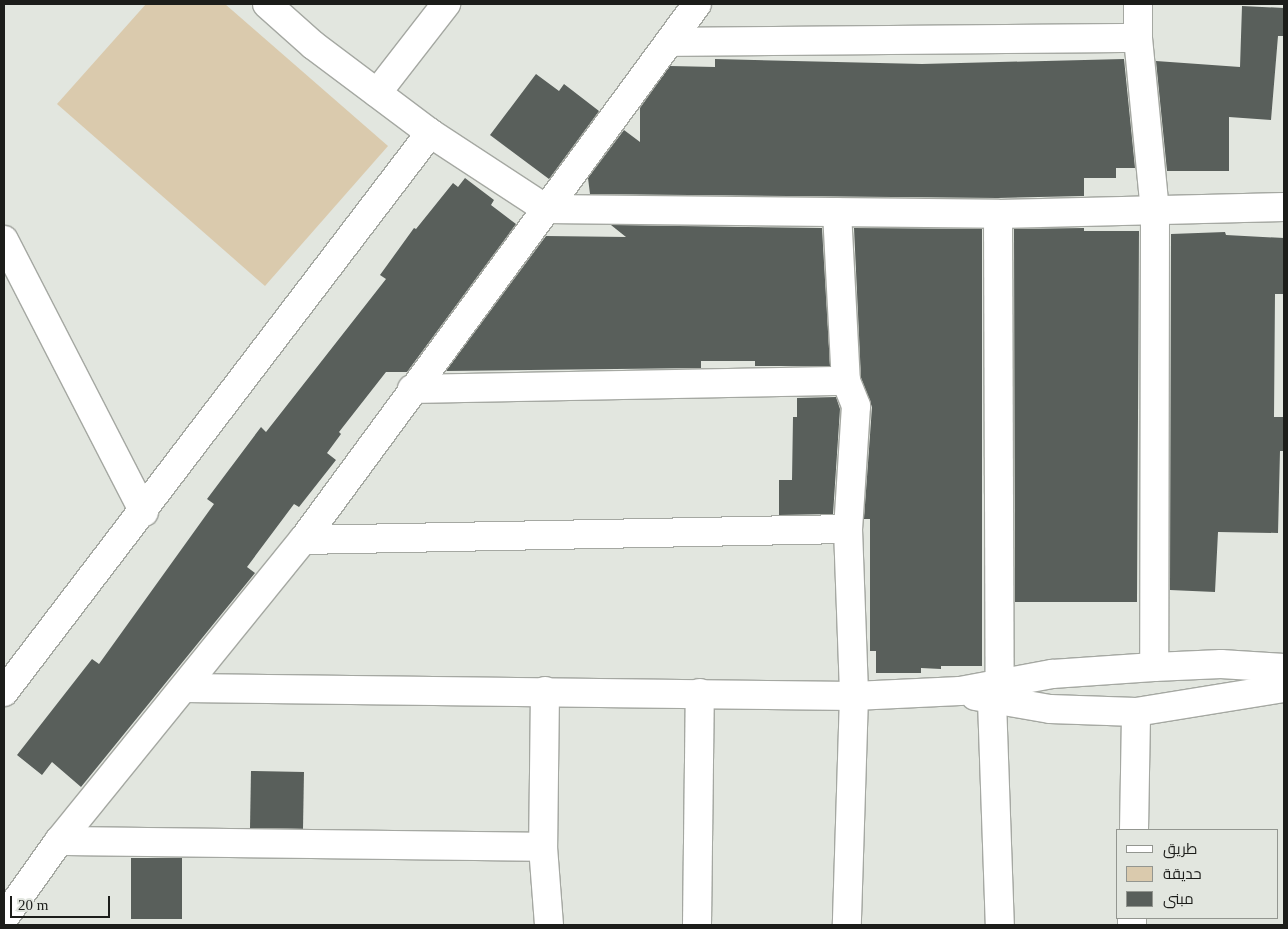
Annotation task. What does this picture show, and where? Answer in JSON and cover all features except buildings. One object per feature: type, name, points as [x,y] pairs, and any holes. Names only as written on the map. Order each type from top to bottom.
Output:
[{"type":"street","points":[[268,4],[312,45],[430,133],[546,209],[998,214],[1284,207]]},
{"type":"street","points":[[377,93],[446,4]]},
{"type":"street","points":[[4,918],[59,841],[185,688],[303,540],[412,389],[697,4]]},
{"type":"street","points":[[1138,4],[1138,38],[1155,211],[1154,667]]},
{"type":"street","points":[[670,42],[1138,38]]},
{"type":"street","points":[[4,692],[144,512],[430,133]]},
{"type":"street","points":[[837,212],[846,381],[856,406],[848,529],[854,696],[847,925]]},
{"type":"street","points":[[998,214],[996,692],[1000,925]]},
{"type":"street","points":[[4,240],[144,512]]},
{"type":"street","points":[[412,389],[846,381]]},
{"type":"street","points":[[303,540],[848,529]]},
{"type":"street","points":[[996,692],[1052,674],[1221,664],[1284,668]]},
{"type":"street","points":[[185,688],[854,696],[960,691],[996,692],[1050,708],[1136,712],[1284,688]]},
{"type":"street","points":[[545,691],[543,847],[549,925]]},
{"type":"street","points":[[697,925],[700,693]]},
{"type":"street","points":[[1134,829],[1136,712]]},
{"type":"street","points":[[59,841],[543,847]]},
{"type":"green space","points":[[146,4],[225,4],[388,146],[265,286],[57,104]]}]
